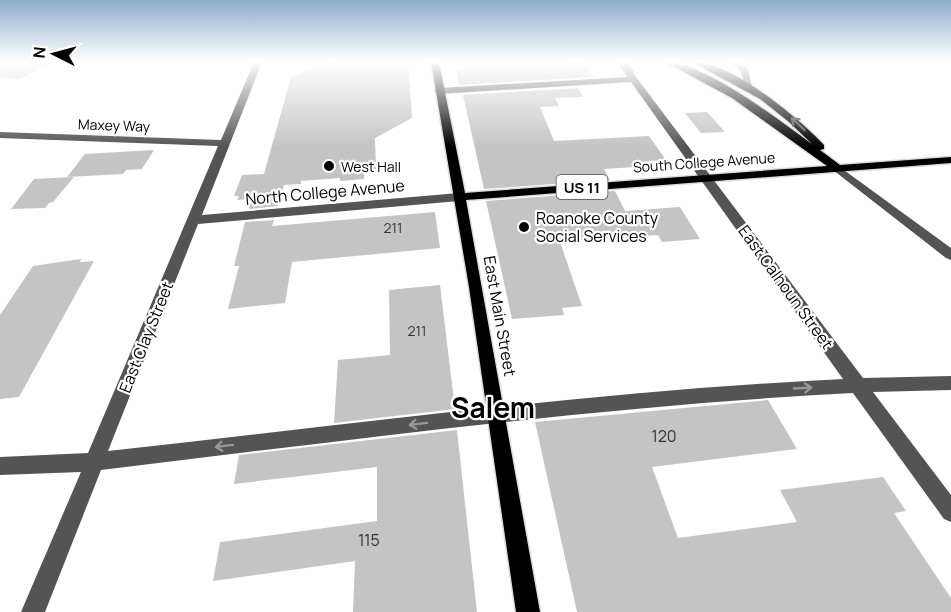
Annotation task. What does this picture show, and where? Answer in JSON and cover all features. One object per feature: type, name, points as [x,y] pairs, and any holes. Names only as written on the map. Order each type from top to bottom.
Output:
[{"type":"main road","name":"East Main Street","points":[[440,91],[497,415],[528,612]]},
{"type":"main road","points":[[728,91],[837,168]]},
{"type":"main road","points":[[754,91],[796,122],[837,168]]},
{"type":"main road","name":"South College Avenue","points":[[459,197],[951,160]]},
{"type":"street","name":"East Clay Street","points":[[33,612],[247,91]]},
{"type":"street","points":[[440,91],[447,91]]},
{"type":"street","name":"East Calhoun Street","points":[[641,91],[951,512]]},
{"type":"street","name":"Maxey Way","points":[[0,135],[226,143]]},
{"type":"street","points":[[837,168],[951,255]]},
{"type":"street","name":"North College Avenue","points":[[194,220],[459,197]]},
{"type":"street","points":[[0,466],[94,462],[497,415],[747,392],[951,383]]},
{"type":"building","points":[[287,91],[410,91],[412,118],[375,138],[376,171],[364,172],[364,179],[340,181],[340,178],[301,181],[301,184],[284,185],[278,206],[249,209],[251,199],[237,200],[239,196],[234,196],[242,175],[264,174]]},
{"type":"building","points":[[579,91],[583,97],[555,98],[559,106],[540,107],[554,141],[649,136],[666,160],[648,161],[651,166],[604,169],[610,180],[484,189],[463,95]]},
{"type":"building","points":[[707,112],[725,132],[701,133],[685,113]]},
{"type":"building","points":[[154,150],[142,169],[126,170],[123,174],[67,177],[85,154]]},
{"type":"building","points":[[74,177],[45,208],[11,209],[34,179]]},
{"type":"building","points":[[615,191],[625,211],[680,207],[700,239],[662,242],[658,235],[560,242],[582,306],[562,308],[564,315],[512,319],[486,201]]},
{"type":"building","points":[[435,212],[440,248],[292,262],[285,303],[228,309],[239,266],[234,266],[245,222],[274,220],[272,226]]},
{"type":"building","points":[[81,259],[80,262],[94,261],[19,397],[0,399],[0,315],[33,266]]},
{"type":"building","points":[[440,285],[455,409],[334,423],[338,360],[390,355],[389,290]]},
{"type":"building","points":[[768,400],[797,449],[652,467],[678,538],[797,522],[780,490],[883,477],[906,511],[894,513],[951,598],[951,612],[577,612],[535,422]]},
{"type":"building","points":[[457,430],[477,612],[353,612],[355,561],[213,581],[220,542],[377,521],[377,467],[234,484],[239,455]]},
{"type":"place","name":"West Hall","points":[[329,166]]},
{"type":"place","name":"Roanoke County Social Services","points":[[524,227]]},
{"type":"district","name":"Salem","points":[[493,407]]}]
